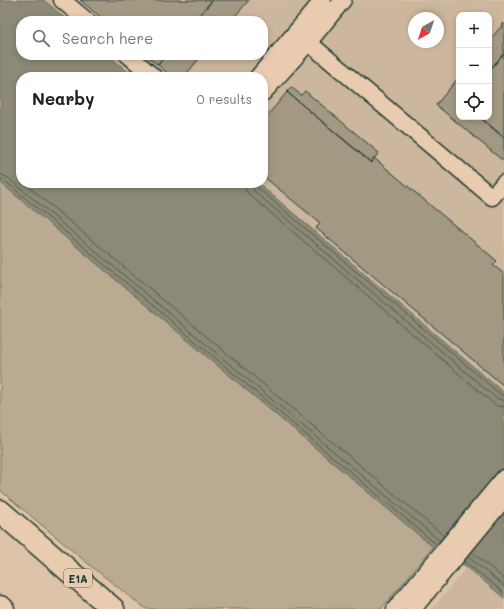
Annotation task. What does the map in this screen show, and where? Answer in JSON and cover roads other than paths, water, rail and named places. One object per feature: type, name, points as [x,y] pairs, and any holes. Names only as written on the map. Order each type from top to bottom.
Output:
[{"type":"highway","name":"E1A","points":[[0,511],[113,609]]},
{"type":"highway","points":[[42,548],[123,609]]},
{"type":"street","points":[[62,0],[81,16]]},
{"type":"street","points":[[262,72],[322,0]]},
{"type":"street","points":[[268,87],[308,43],[343,0]]},
{"type":"street","points":[[296,32],[492,198],[504,183]]},
{"type":"street","points":[[134,60],[148,72]]},
{"type":"street","points":[[413,609],[440,566],[504,478]]},
{"type":"street","points":[[395,609],[440,566],[504,499]]},
{"type":"water","points":[[0,0],[44,0],[62,16],[16,16],[16,60],[114,60],[128,72],[16,72],[16,188],[264,188],[504,393],[504,598],[467,567],[433,547],[0,182]]}]
